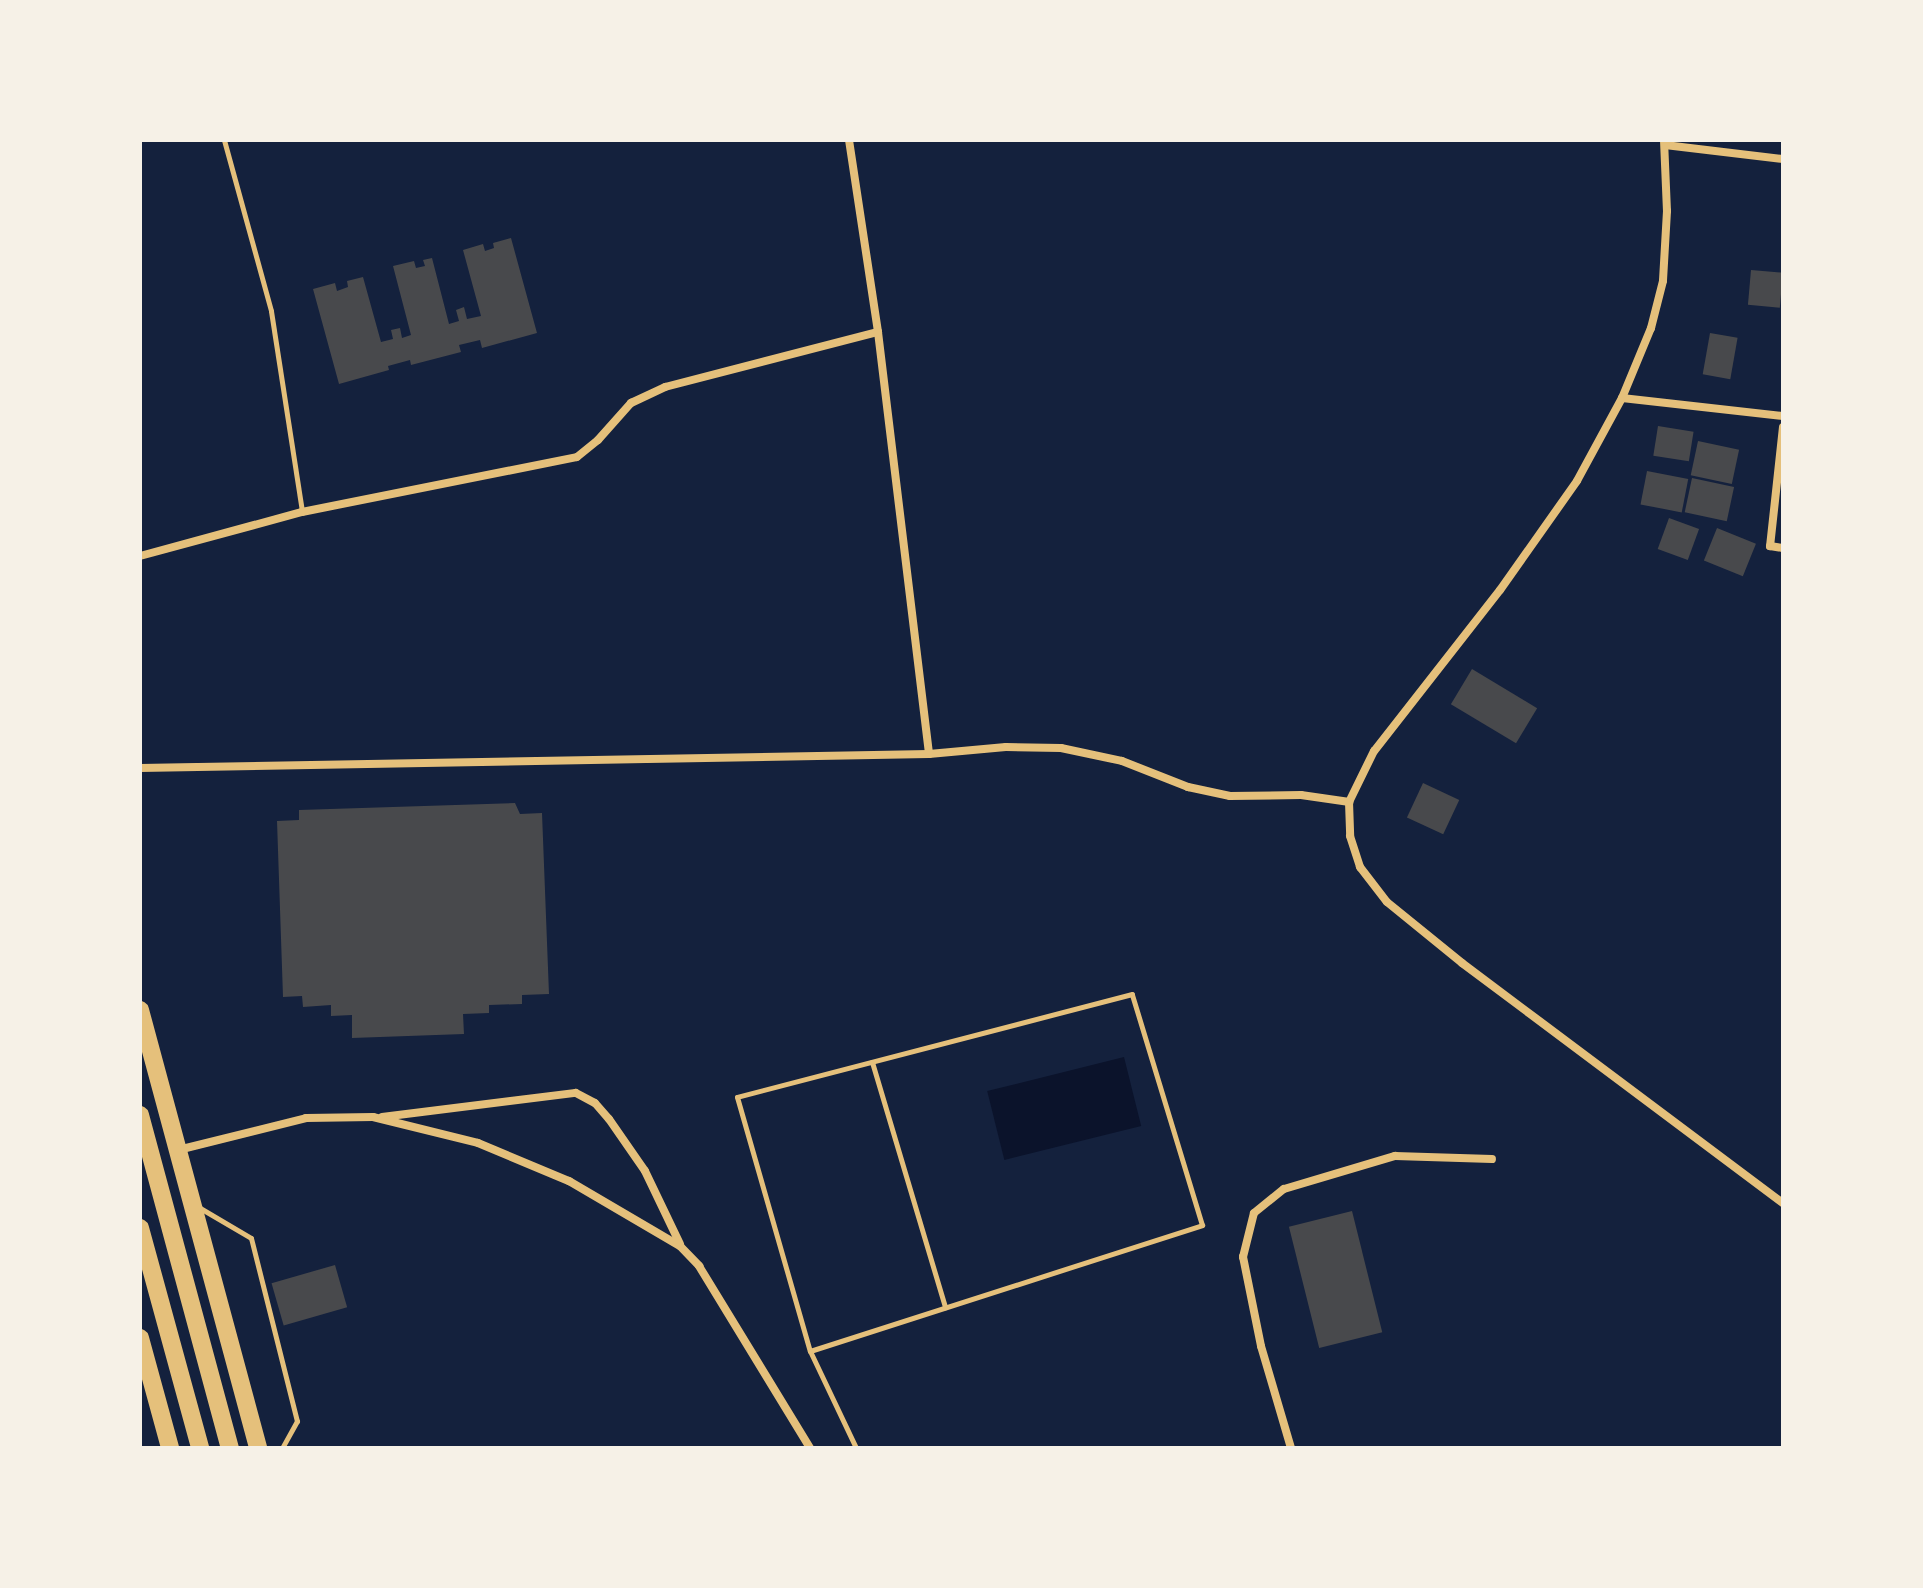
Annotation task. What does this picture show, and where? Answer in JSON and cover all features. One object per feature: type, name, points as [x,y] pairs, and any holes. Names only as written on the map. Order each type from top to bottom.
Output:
[{"type":"highway","points":[[140,1010],[258,1448]]},
{"type":"highway","points":[[140,1115],[230,1448]]},
{"type":"highway","points":[[140,1228],[200,1448]]},
{"type":"highway","points":[[140,1338],[170,1448]]},
{"type":"street","points":[[849,140],[878,332],[929,754]]},
{"type":"street","points":[[1783,159],[1665,143],[1663,281],[1651,328],[1622,398],[1577,481],[1500,590],[1374,751],[1349,802],[1350,836],[1360,867],[1387,902],[1462,963],[1783,1203]]},
{"type":"street","points":[[140,556],[302,512],[577,457],[598,440],[631,403],[665,387],[878,332]]},
{"type":"street","points":[[1622,398],[1783,416]]},
{"type":"street","points":[[1783,427],[1770,546],[1783,548]]},
{"type":"street","points":[[140,768],[929,754],[1006,747],[1061,748],[1122,761],[1188,787],[1230,796],[1301,795],[1349,802]]},
{"type":"street","points":[[177,1150],[306,1118],[373,1117],[576,1093],[595,1103],[645,1171],[680,1246]]},
{"type":"street","points":[[373,1117],[478,1143],[520,1158],[569,1181],[680,1246],[699,1266],[810,1448]]},
{"type":"street","points":[[1291,1448],[1261,1346],[1243,1257],[1254,1213],[1284,1189],[1395,1156],[1492,1159]]},
{"type":"lane","points":[[224,140],[271,311],[302,512]]},
{"type":"lane","points":[[810,1351],[1202,1225],[1132,994],[737,1097],[810,1351],[856,1448]]},
{"type":"lane","points":[[872,1062],[945,1307]]},
{"type":"lane","points":[[191,1203],[251,1238],[297,1421],[282,1448]]},
{"type":"water","points":[[1124,1057],[1141,1126],[1004,1160],[987,1091]]},
{"type":"building","points":[[511,238],[537,333],[482,348],[480,340],[459,345],[461,352],[411,365],[410,360],[388,366],[389,370],[339,384],[313,289],[335,283],[337,291],[348,287],[347,281],[363,277],[381,342],[393,339],[391,330],[400,328],[402,338],[411,335],[393,266],[414,261],[416,268],[425,266],[423,260],[432,258],[449,324],[459,321],[456,310],[464,307],[467,319],[481,316],[463,250],[483,244],[485,251],[494,248],[493,243]]},
{"type":"building","points":[[1751,270],[1783,273],[1780,308],[1748,305]]},
{"type":"building","points":[[1710,333],[1738,338],[1730,379],[1703,374]]},
{"type":"building","points":[[1658,426],[1694,432],[1689,461],[1653,456]]},
{"type":"building","points":[[1698,441],[1739,450],[1732,484],[1691,475]]},
{"type":"building","points":[[1647,471],[1688,479],[1682,512],[1641,504]]},
{"type":"building","points":[[1692,478],[1734,487],[1727,521],[1685,512]]},
{"type":"building","points":[[1669,518],[1699,529],[1688,560],[1658,549]]},
{"type":"building","points":[[1717,528],[1756,544],[1743,576],[1704,560]]},
{"type":"building","points":[[1472,669],[1537,708],[1516,743],[1451,704]]},
{"type":"building","points":[[1423,783],[1459,800],[1443,834],[1407,817]]},
{"type":"building","points":[[515,803],[520,814],[542,813],[549,994],[522,995],[522,1004],[489,1005],[489,1013],[463,1014],[464,1034],[352,1038],[352,1015],[331,1016],[331,1005],[303,1007],[302,996],[283,997],[277,821],[299,820],[299,810]]},
{"type":"building","points":[[1352,1211],[1382,1332],[1319,1348],[1289,1227]]},
{"type":"building","points":[[335,1265],[347,1307],[284,1325],[272,1283]]}]
